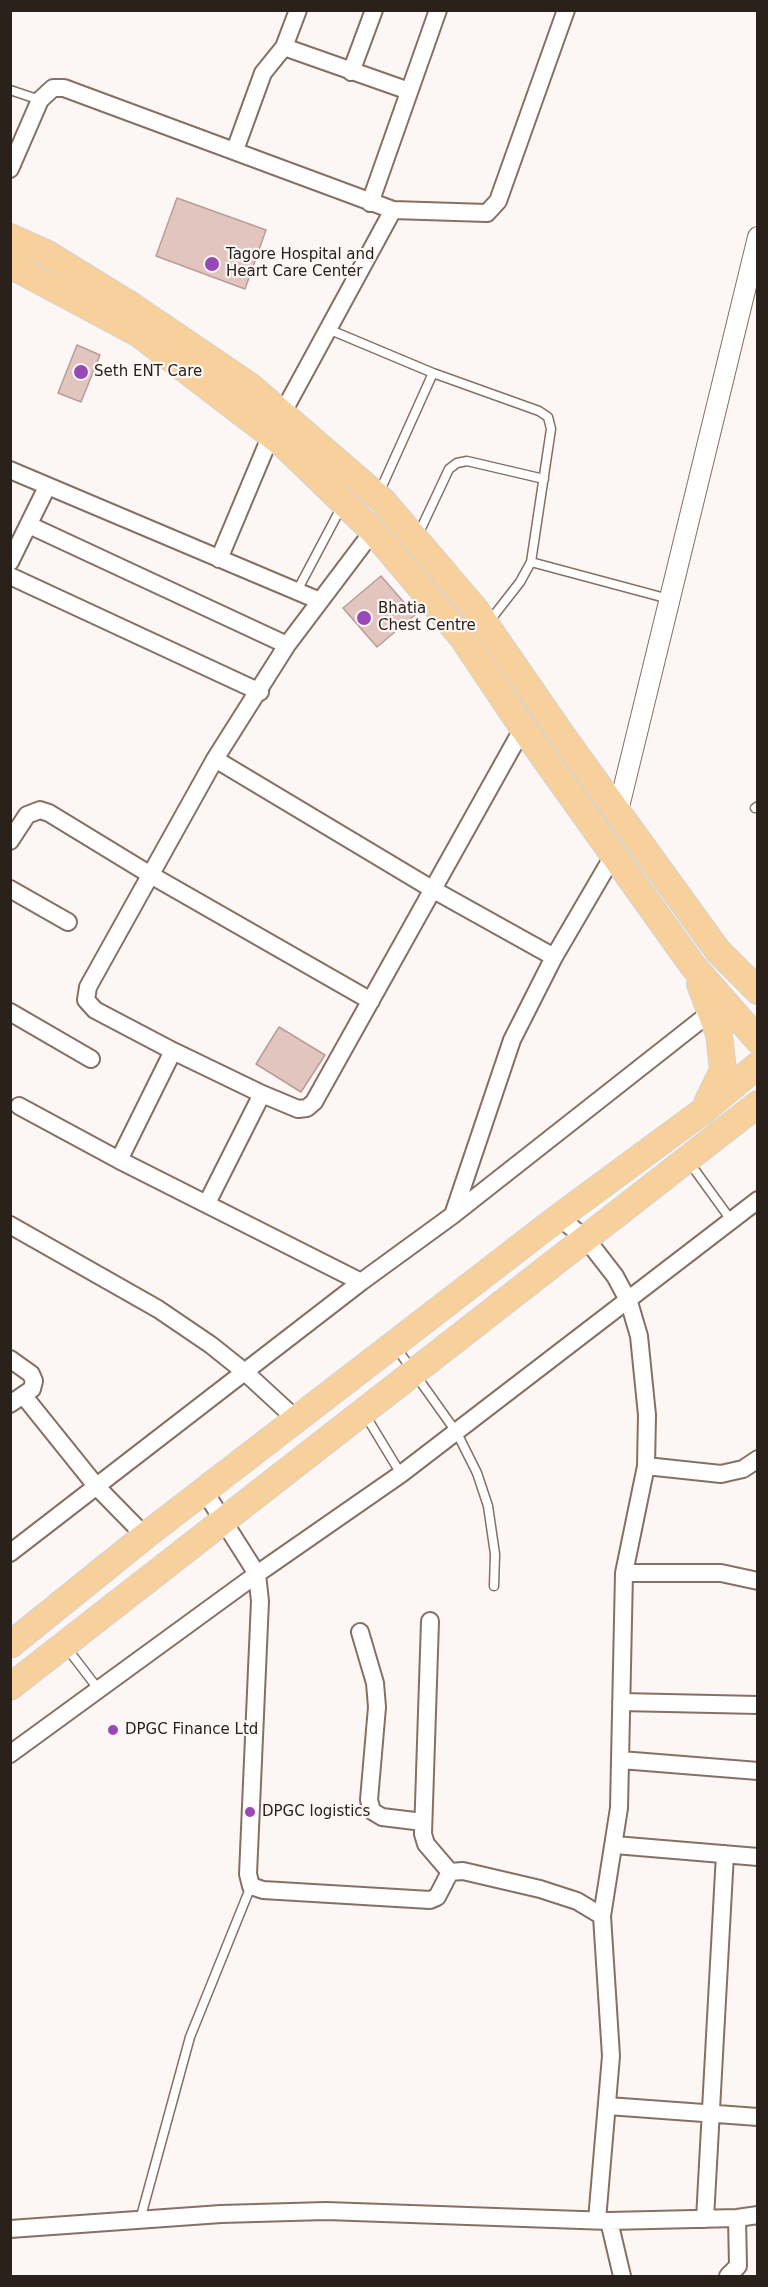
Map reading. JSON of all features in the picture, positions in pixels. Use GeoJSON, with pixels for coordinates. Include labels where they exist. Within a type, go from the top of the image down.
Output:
{"type":"FeatureCollection","features":[{"type":"Feature","properties":{"kind":"main road"},"geometry":{"type":"LineString","coordinates":[[10,237],[46,253],[132,306],[250,386],[277,424],[343,504],[373,531],[462,637],[523,728],[693,966],[758,1040]]}},
{"type":"Feature","properties":{"kind":"main road"},"geometry":{"type":"LineString","coordinates":[[10,265],[139,333],[277,424],[378,496],[486,626],[718,951],[758,991]]}},
{"type":"Feature","properties":{"kind":"main road"},"geometry":{"type":"LineString","coordinates":[[718,951],[758,977]]}},
{"type":"Feature","properties":{"kind":"main road"},"geometry":{"type":"LineString","coordinates":[[693,966],[719,1034],[723,1070],[704,1111]]}},
{"type":"Feature","properties":{"kind":"main road"},"geometry":{"type":"LineString","coordinates":[[10,1645],[145,1536],[559,1217],[704,1111],[758,1065]]}},
{"type":"Feature","properties":{"kind":"main road"},"geometry":{"type":"LineString","coordinates":[[10,1687],[362,1411],[587,1240],[758,1104]]}},
{"type":"Feature","properties":{"kind":"main road"},"geometry":{"type":"LineString","coordinates":[[729,1127],[758,1122]]}},
{"type":"Feature","properties":{"kind":"street"},"geometry":{"type":"LineString","coordinates":[[236,150],[263,73],[284,46],[298,10]]}},
{"type":"Feature","properties":{"kind":"street"},"geometry":{"type":"LineString","coordinates":[[351,72],[374,10]]}},
{"type":"Feature","properties":{"kind":"street"},"geometry":{"type":"LineString","coordinates":[[370,203],[438,10]]}},
{"type":"Feature","properties":{"kind":"street"},"geometry":{"type":"LineString","coordinates":[[10,169],[40,100],[53,88],[64,88],[236,150],[370,203],[393,210],[479,215],[493,209],[566,10]]}},
{"type":"Feature","properties":{"kind":"street"},"geometry":{"type":"LineString","coordinates":[[284,46],[409,91]]}},
{"type":"Feature","properties":{"kind":"street"},"geometry":{"type":"LineString","coordinates":[[219,559],[277,424],[393,210]]}},
{"type":"Feature","properties":{"kind":"street"},"geometry":{"type":"LineString","coordinates":[[618,811],[758,237]]}},
{"type":"Feature","properties":{"kind":"street"},"geometry":{"type":"LineString","coordinates":[[10,470],[320,601]]}},
{"type":"Feature","properties":{"kind":"street"},"geometry":{"type":"LineString","coordinates":[[10,562],[47,487]]}},
{"type":"Feature","properties":{"kind":"street"},"geometry":{"type":"LineString","coordinates":[[29,525],[287,645]]}},
{"type":"Feature","properties":{"kind":"street"},"geometry":{"type":"LineString","coordinates":[[373,531],[287,645],[260,692],[215,759],[88,987],[86,1000],[95,1010],[173,1051],[262,1094],[298,1109],[307,1108],[314,1102],[523,728]]}},
{"type":"Feature","properties":{"kind":"street"},"geometry":{"type":"LineString","coordinates":[[10,576],[260,692]]}},
{"type":"Feature","properties":{"kind":"street"},"geometry":{"type":"LineString","coordinates":[[215,759],[432,889],[554,957]]}},
{"type":"Feature","properties":{"kind":"street"},"geometry":{"type":"LineString","coordinates":[[13,833],[27,815],[33,812],[49,813],[149,874],[370,1001]]}},
{"type":"Feature","properties":{"kind":"street"},"geometry":{"type":"LineString","coordinates":[[453,1215],[512,1040],[554,957],[613,856]]}},
{"type":"Feature","properties":{"kind":"street"},"geometry":{"type":"LineString","coordinates":[[10,889],[68,922]]}},
{"type":"Feature","properties":{"kind":"street"},"geometry":{"type":"LineString","coordinates":[[10,1012],[91,1059]]}},
{"type":"Feature","properties":{"kind":"street"},"geometry":{"type":"LineString","coordinates":[[10,1553],[361,1282],[453,1215],[711,1012]]}},
{"type":"Feature","properties":{"kind":"street"},"geometry":{"type":"LineString","coordinates":[[119,1160],[173,1051]]}},
{"type":"Feature","properties":{"kind":"street"},"geometry":{"type":"LineString","coordinates":[[207,1203],[262,1094]]}},
{"type":"Feature","properties":{"kind":"street"},"geometry":{"type":"LineString","coordinates":[[19,1106],[119,1160],[361,1282]]}},
{"type":"Feature","properties":{"kind":"street"},"geometry":{"type":"LineString","coordinates":[[10,1754],[257,1574],[457,1433],[758,1200]]}},
{"type":"Feature","properties":{"kind":"street"},"geometry":{"type":"LineString","coordinates":[[559,1217],[587,1240],[615,1276],[629,1302],[639,1336],[647,1415],[646,1466],[624,1573],[621,1760],[615,1845],[602,1916],[603,1954],[609,2005],[608,2106],[603,2221],[622,2277]]}},
{"type":"Feature","properties":{"kind":"street"},"geometry":{"type":"LineString","coordinates":[[10,1225],[159,1310],[246,1373],[297,1420]]}},
{"type":"Feature","properties":{"kind":"street"},"geometry":{"type":"LineString","coordinates":[[10,1359],[31,1374],[34,1382],[32,1389],[17,1400],[145,1536]]}},
{"type":"Feature","properties":{"kind":"street"},"geometry":{"type":"LineString","coordinates":[[646,1466],[721,1474],[742,1469],[758,1459]]}},
{"type":"Feature","properties":{"kind":"street"},"geometry":{"type":"LineString","coordinates":[[205,1492],[257,1574],[260,1601],[248,1874],[251,1886],[263,1890],[430,1900],[437,1897],[450,1872]]}},
{"type":"Feature","properties":{"kind":"street"},"geometry":{"type":"LineString","coordinates":[[624,1573],[721,1573],[758,1581]]}},
{"type":"Feature","properties":{"kind":"street"},"geometry":{"type":"LineString","coordinates":[[430,1621],[423,1822],[426,1844],[450,1872]]}},
{"type":"Feature","properties":{"kind":"street"},"geometry":{"type":"LineString","coordinates":[[360,1632],[375,1683],[377,1707],[369,1800],[372,1811],[382,1817],[423,1822]]}},
{"type":"Feature","properties":{"kind":"street"},"geometry":{"type":"LineString","coordinates":[[621,1702],[758,1705]]}},
{"type":"Feature","properties":{"kind":"street"},"geometry":{"type":"LineString","coordinates":[[621,1760],[758,1771]]}},
{"type":"Feature","properties":{"kind":"street"},"geometry":{"type":"LineString","coordinates":[[615,1845],[758,1857]]}},
{"type":"Feature","properties":{"kind":"street"},"geometry":{"type":"LineString","coordinates":[[705,2219],[725,1854]]}},
{"type":"Feature","properties":{"kind":"street"},"geometry":{"type":"LineString","coordinates":[[450,1872],[463,1871],[540,1889],[577,1901],[602,1916]]}},
{"type":"Feature","properties":{"kind":"street"},"geometry":{"type":"LineString","coordinates":[[608,2106],[758,2117]]}},
{"type":"Feature","properties":{"kind":"street"},"geometry":{"type":"LineString","coordinates":[[10,2229],[221,2214],[326,2211],[603,2221],[737,2218],[758,2215]]}},
{"type":"Feature","properties":{"kind":"street"},"geometry":{"type":"LineString","coordinates":[[728,2277],[738,2266],[737,2218]]}},
{"type":"Feature","properties":{"kind":"lane"},"geometry":{"type":"LineString","coordinates":[[10,90],[40,100]]}},
{"type":"Feature","properties":{"kind":"lane"},"geometry":{"type":"LineString","coordinates":[[328,329],[433,373],[539,411],[548,417],[552,429],[531,562],[520,582],[486,626]]}},
{"type":"Feature","properties":{"kind":"lane"},"geometry":{"type":"LineString","coordinates":[[378,496],[433,373]]}},
{"type":"Feature","properties":{"kind":"lane"},"geometry":{"type":"LineString","coordinates":[[416,539],[449,469],[457,463],[467,461],[544,479]]}},
{"type":"Feature","properties":{"kind":"lane"},"geometry":{"type":"LineString","coordinates":[[297,591],[343,504]]}},
{"type":"Feature","properties":{"kind":"lane"},"geometry":{"type":"LineString","coordinates":[[531,562],[669,599]]}},
{"type":"Feature","properties":{"kind":"lane"},"geometry":{"type":"LineString","coordinates":[[687,1159],[731,1220]]}},
{"type":"Feature","properties":{"kind":"lane"},"geometry":{"type":"LineString","coordinates":[[394,1345],[457,1433],[477,1473],[488,1506],[495,1554],[494,1586]]}},
{"type":"Feature","properties":{"kind":"lane"},"geometry":{"type":"LineString","coordinates":[[362,1411],[401,1474]]}},
{"type":"Feature","properties":{"kind":"lane"},"geometry":{"type":"LineString","coordinates":[[64,1645],[99,1690]]}},
{"type":"Feature","properties":{"kind":"lane"},"geometry":{"type":"LineString","coordinates":[[140,2220],[190,2037],[251,1886]]}},
{"type":"Feature","properties":{"kind":"building"},"geometry":{"type":"Polygon","coordinates":[[[177,198],[266,230],[245,289],[156,256],[177,198]]]}},
{"type":"Feature","properties":{"kind":"building"},"geometry":{"type":"Polygon","coordinates":[[[77,345],[100,355],[81,402],[58,393],[77,345]]]}},
{"type":"Feature","properties":{"kind":"building"},"geometry":{"type":"Polygon","coordinates":[[[381,576],[415,615],[377,647],[343,608],[381,576]]]}},
{"type":"Feature","properties":{"kind":"building"},"geometry":{"type":"Polygon","coordinates":[[[279,1027],[325,1055],[301,1092],[256,1064],[279,1027]]]}},
{"type":"Feature","properties":{"kind":"place","name":"Tagore Hospital and Heart Care Center"},"geometry":{"type":"Point","coordinates":[212,264]}},
{"type":"Feature","properties":{"kind":"place","name":"Seth ENT Care"},"geometry":{"type":"Point","coordinates":[81,372]}},
{"type":"Feature","properties":{"kind":"place","name":"Bhatia Chest Centre"},"geometry":{"type":"Point","coordinates":[364,618]}},
{"type":"Feature","properties":{"kind":"place","name":"DPGC Finance Ltd"},"geometry":{"type":"Point","coordinates":[113,1730]}},
{"type":"Feature","properties":{"kind":"place","name":"DPGC logistics"},"geometry":{"type":"Point","coordinates":[250,1812]}}]}
